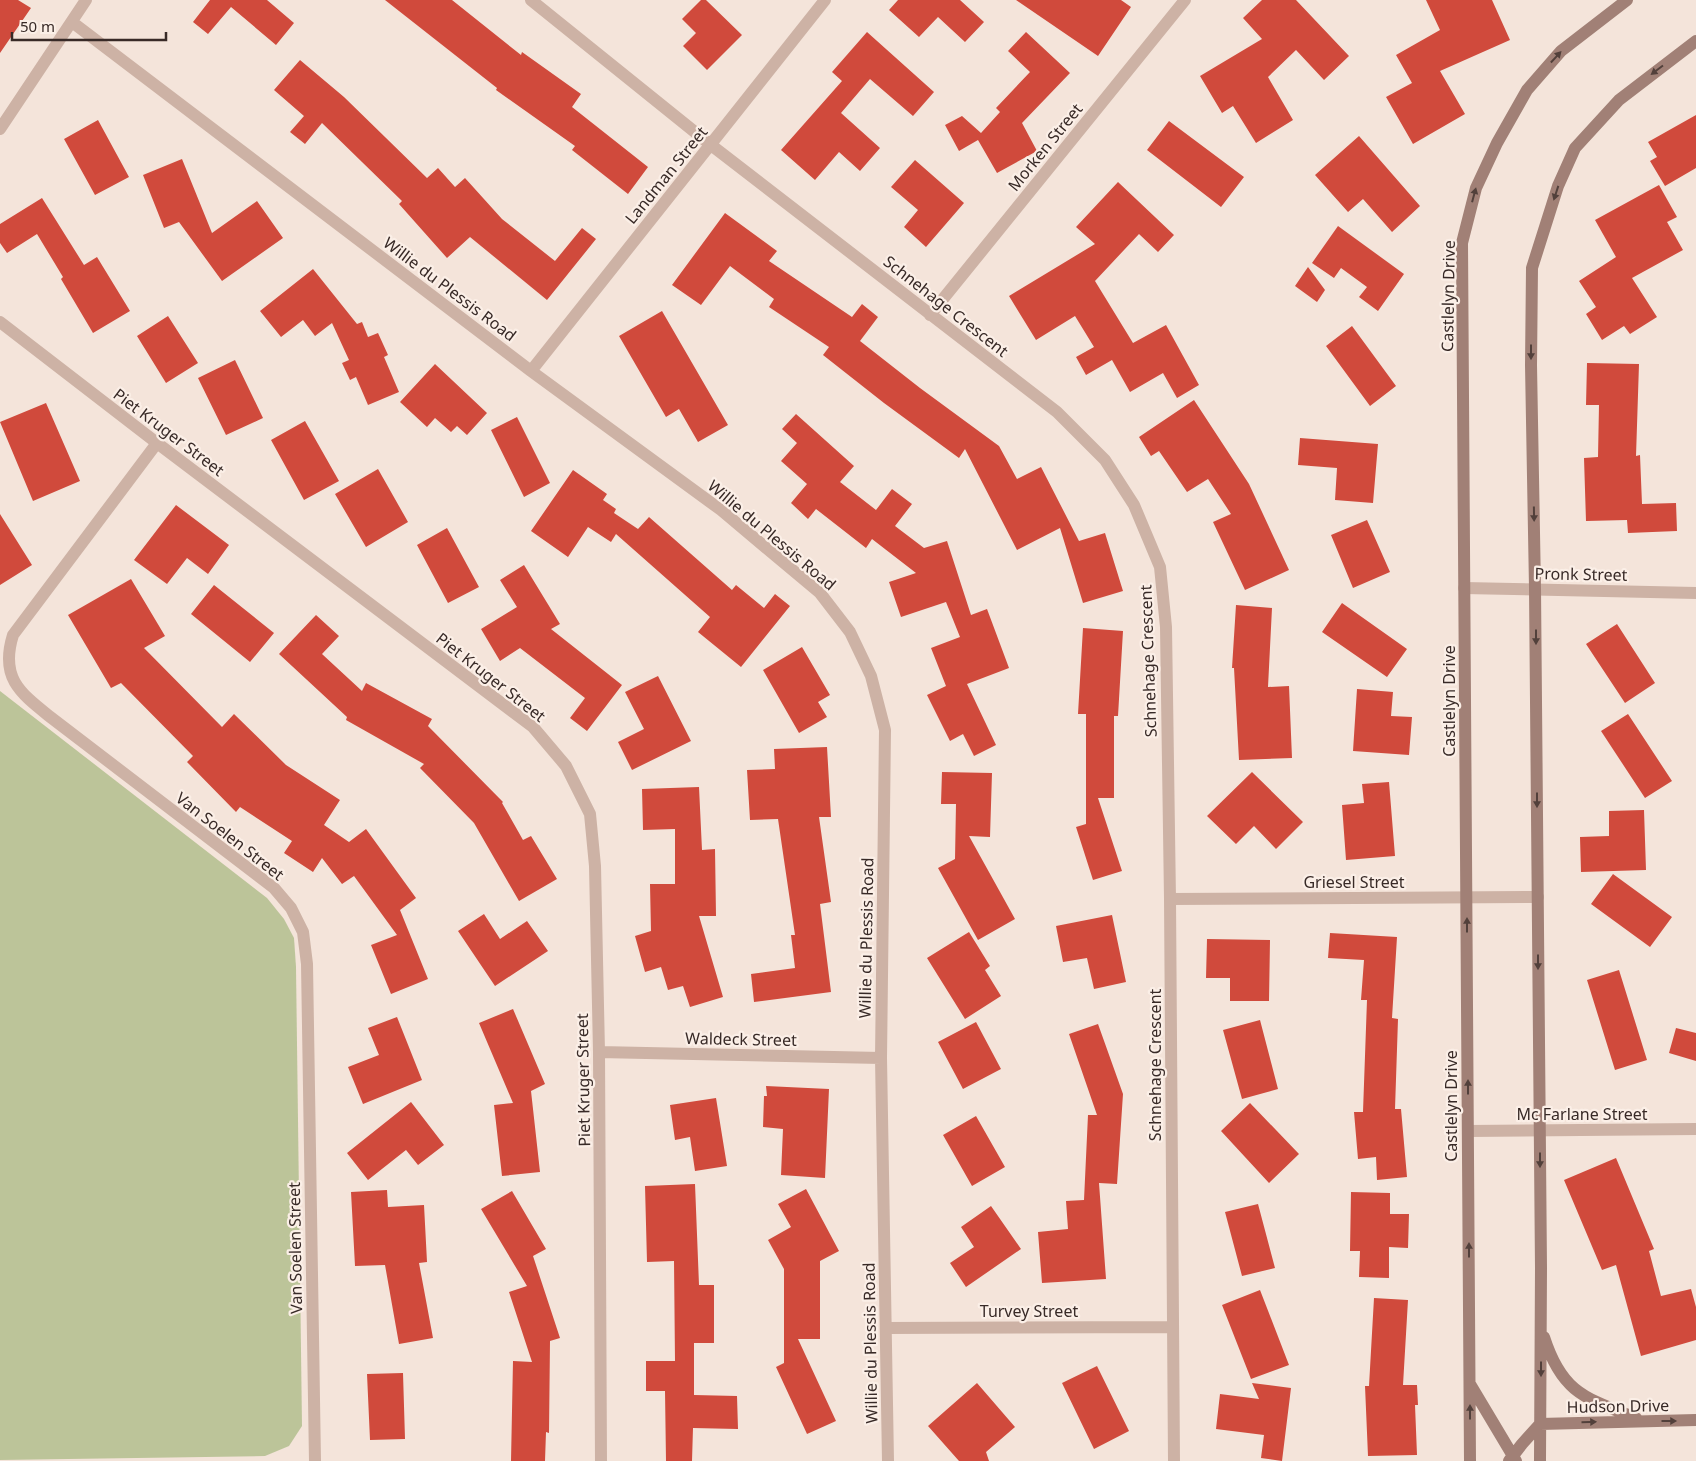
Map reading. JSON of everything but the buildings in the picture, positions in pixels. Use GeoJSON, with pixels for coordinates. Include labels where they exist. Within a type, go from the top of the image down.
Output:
{"type":"FeatureCollection","features":[{"type":"Feature","properties":{"kind":"street"},"geometry":{"type":"LineString","coordinates":[[0,129],[86,0]]}},
{"type":"Feature","properties":{"kind":"street","name":"Schnehage Crescent"},"geometry":{"type":"LineString","coordinates":[[531,0],[711,145],[1057,412],[1105,460],[1134,505],[1160,567],[1166,627],[1174,1461]]}},
{"type":"Feature","properties":{"kind":"street","name":"Landman Street"},"geometry":{"type":"LineString","coordinates":[[531,371],[826,0]]}},
{"type":"Feature","properties":{"kind":"street","name":"Morken Street"},"geometry":{"type":"LineString","coordinates":[[930,315],[1185,0]]}},
{"type":"Feature","properties":{"kind":"street","name":"Castlelyn Drive"},"geometry":{"type":"LineString","coordinates":[[1470,1461],[1462,243],[1476,188],[1497,143],[1527,90],[1561,51],[1627,0]]}},
{"type":"Feature","properties":{"kind":"street","name":"Willie du Plessis Road"},"geometry":{"type":"LineString","coordinates":[[72,22],[531,371],[721,510],[820,593],[850,632],[871,676],[884,730],[881,1058],[888,1461]]}},
{"type":"Feature","properties":{"kind":"street"},"geometry":{"type":"LineString","coordinates":[[1540,1461],[1540,1131],[1531,365],[1532,268],[1558,186],[1575,148],[1618,100],[1696,41]]}},
{"type":"Feature","properties":{"kind":"street","name":"Piet Kruger Street"},"geometry":{"type":"LineString","coordinates":[[0,322],[533,727],[566,766],[590,814],[595,866],[599,1052],[601,1461]]}},
{"type":"Feature","properties":{"kind":"street","name":"Van Soelen Street"},"geometry":{"type":"LineString","coordinates":[[157,443],[13,635],[6,647],[4,668],[16,689],[49,716],[274,888],[291,908],[303,932],[307,974],[315,1461]]}},
{"type":"Feature","properties":{"kind":"street","name":"Pronk Street"},"geometry":{"type":"LineString","coordinates":[[1464,588],[1535,588],[1696,593]]}},
{"type":"Feature","properties":{"kind":"street","name":"Griesel Street"},"geometry":{"type":"LineString","coordinates":[[1170,899],[1538,897]]}},
{"type":"Feature","properties":{"kind":"street","name":"Waldeck Street"},"geometry":{"type":"LineString","coordinates":[[599,1052],[881,1058]]}},
{"type":"Feature","properties":{"kind":"street","name":"Mc Farlane Street"},"geometry":{"type":"LineString","coordinates":[[1468,1131],[1696,1129]]}},
{"type":"Feature","properties":{"kind":"street"},"geometry":{"type":"LineString","coordinates":[[1541,1325],[1557,1368],[1566,1382],[1578,1392],[1594,1401],[1642,1421]]}},
{"type":"Feature","properties":{"kind":"street","name":"Turvey Street"},"geometry":{"type":"LineString","coordinates":[[886,1328],[1172,1327]]}},
{"type":"Feature","properties":{"kind":"street"},"geometry":{"type":"LineString","coordinates":[[1470,1384],[1513,1460],[1540,1424]]}},
{"type":"Feature","properties":{"kind":"street","name":"Hudson Drive"},"geometry":{"type":"LineString","coordinates":[[1540,1424],[1696,1420]]}},
{"type":"Feature","properties":{"kind":"green space"},"geometry":{"type":"Polygon","coordinates":[[[0,691],[267,898],[284,919],[294,938],[296,967],[302,1426],[289,1446],[265,1456],[0,1460],[0,691]]]}}]}
